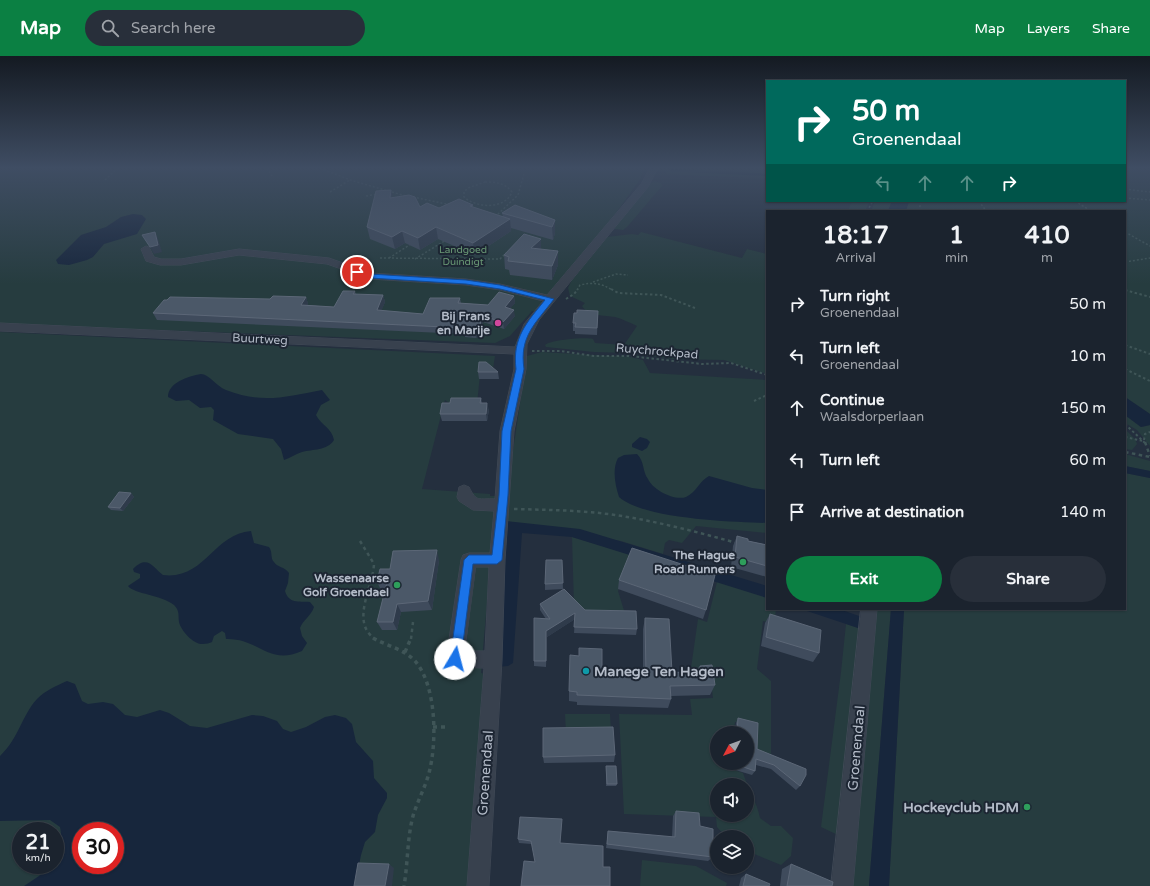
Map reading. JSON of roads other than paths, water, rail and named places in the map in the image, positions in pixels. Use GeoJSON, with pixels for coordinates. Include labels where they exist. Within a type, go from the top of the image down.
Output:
{"type":"FeatureCollection","features":[{"type":"Feature","properties":{"kind":"street","name":"Groenendaal"},"geometry":{"type":"LineString","coordinates":[[478,886],[493,660],[497,560],[507,431],[520,369],[520,351],[526,329],[627,207]]}},
{"type":"Feature","properties":{"kind":"street"},"geometry":{"type":"LineString","coordinates":[[146,249],[150,258],[160,262],[186,261],[239,252],[330,261],[370,276],[466,282],[500,287],[551,298]]}},
{"type":"Feature","properties":{"kind":"street","name":"Buurtweg"},"geometry":{"type":"LineString","coordinates":[[0,327],[520,351]]}},
{"type":"Feature","properties":{"kind":"street"},"geometry":{"type":"LineString","coordinates":[[464,490],[464,497],[473,504],[502,507]]}},
{"type":"Feature","properties":{"kind":"street"},"geometry":{"type":"LineString","coordinates":[[493,660],[455,659],[469,560],[497,560]]}},
{"type":"Feature","properties":{"kind":"street","name":"Groenendaal"},"geometry":{"type":"LineString","coordinates":[[842,886],[870,610]]}},
{"type":"Feature","properties":{"kind":"water"},"geometry":{"type":"Polygon","coordinates":[[[890,207],[907,207],[906,210],[888,210],[890,207]]]}},
{"type":"Feature","properties":{"kind":"water"},"geometry":{"type":"Polygon","coordinates":[[[133,214],[142,215],[146,219],[137,234],[104,244],[93,257],[87,260],[69,265],[58,264],[56,260],[81,235],[106,227],[121,217],[133,214]]]}},
{"type":"Feature","properties":{"kind":"water"},"geometry":{"type":"Polygon","coordinates":[[[201,374],[207,376],[226,390],[251,397],[285,397],[322,390],[330,400],[321,405],[316,415],[329,429],[334,440],[331,444],[324,448],[302,452],[284,460],[281,449],[273,439],[238,434],[213,420],[214,410],[211,407],[200,408],[189,400],[176,401],[168,397],[171,388],[175,384],[190,376],[201,374]]]}},
{"type":"Feature","properties":{"kind":"water"},"geometry":{"type":"Polygon","coordinates":[[[1126,398],[1150,414],[1150,425],[1141,427],[1126,416],[1126,398]]]}},
{"type":"Feature","properties":{"kind":"water"},"geometry":{"type":"Polygon","coordinates":[[[640,437],[647,439],[650,442],[647,448],[642,451],[632,447],[632,444],[640,437]]]}},
{"type":"Feature","properties":{"kind":"water"},"geometry":{"type":"Polygon","coordinates":[[[637,454],[640,457],[646,476],[654,487],[670,496],[681,498],[690,495],[709,476],[752,488],[766,490],[766,523],[733,522],[667,515],[631,504],[619,497],[615,482],[616,462],[618,458],[624,455],[637,454]]]}},
{"type":"Feature","properties":{"kind":"water"},"geometry":{"type":"Polygon","coordinates":[[[1126,466],[1150,471],[1150,478],[1126,473],[1126,466]]]}},
{"type":"Feature","properties":{"kind":"water"},"geometry":{"type":"Polygon","coordinates":[[[505,521],[580,529],[766,586],[766,598],[572,537],[522,533],[513,663],[508,666],[496,667],[505,521]]]}},
{"type":"Feature","properties":{"kind":"water"},"geometry":{"type":"Polygon","coordinates":[[[251,531],[254,543],[269,547],[274,562],[289,573],[285,591],[289,598],[294,601],[310,602],[314,607],[300,628],[302,636],[307,643],[302,651],[290,655],[272,654],[247,643],[226,639],[225,633],[222,631],[214,636],[212,642],[199,644],[188,637],[180,626],[178,611],[174,605],[163,599],[131,589],[128,586],[140,578],[140,574],[134,572],[133,569],[138,565],[146,562],[163,575],[177,575],[189,571],[199,564],[227,540],[238,534],[251,531]]]}},
{"type":"Feature","properties":{"kind":"water"},"geometry":{"type":"Polygon","coordinates":[[[804,610],[842,610],[862,617],[861,629],[804,610]]]}},
{"type":"Feature","properties":{"kind":"water"},"geometry":{"type":"Polygon","coordinates":[[[891,610],[904,610],[889,886],[869,886],[891,610]]]}},
{"type":"Feature","properties":{"kind":"water"},"geometry":{"type":"Polygon","coordinates":[[[67,681],[75,684],[82,701],[88,704],[103,702],[113,704],[125,715],[137,717],[160,710],[169,713],[190,726],[207,728],[252,715],[263,716],[277,721],[283,729],[291,732],[306,727],[325,717],[335,715],[346,718],[352,724],[356,742],[373,761],[374,778],[387,793],[387,798],[378,815],[375,832],[365,842],[355,886],[24,886],[41,874],[64,874],[64,822],[53,822],[50,820],[0,821],[0,756],[12,742],[32,705],[40,696],[67,681]]]}},
{"type":"Feature","properties":{"kind":"place","name":"Bij Frans en Marije"},"geometry":{"type":"Point","coordinates":[498,323]}},
{"type":"Feature","properties":{"kind":"place","name":"The Hague Road Runners"},"geometry":{"type":"Point","coordinates":[743,562]}},
{"type":"Feature","properties":{"kind":"place","name":"Wassenaarse Golf Groendael"},"geometry":{"type":"Point","coordinates":[397,585]}},
{"type":"Feature","properties":{"kind":"place","name":"Manege Ten Hagen"},"geometry":{"type":"Point","coordinates":[586,671]}},
{"type":"Feature","properties":{"kind":"place","name":"Hockeyclub HDM"},"geometry":{"type":"Point","coordinates":[1027,807]}},
{"type":"Feature","properties":{"kind":"park label","name":"Landgoed Duindigt"},"geometry":{"type":"Point","coordinates":[463,254]}}]}
